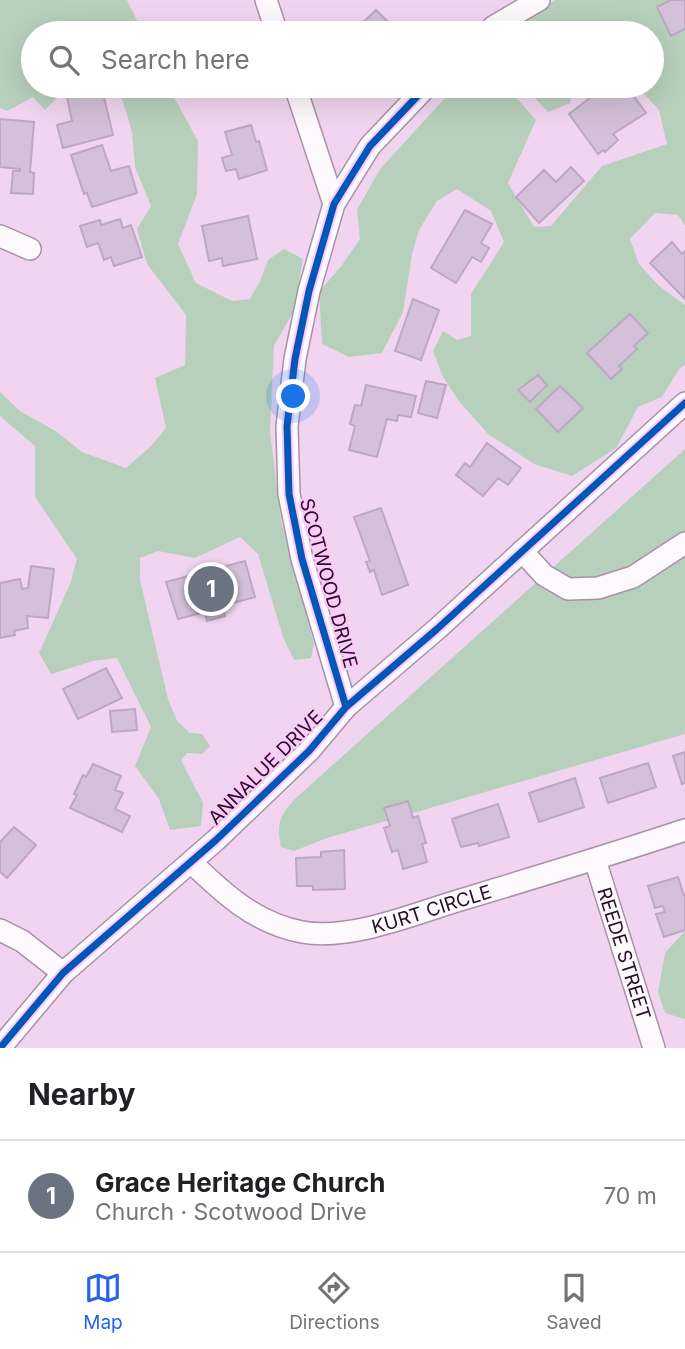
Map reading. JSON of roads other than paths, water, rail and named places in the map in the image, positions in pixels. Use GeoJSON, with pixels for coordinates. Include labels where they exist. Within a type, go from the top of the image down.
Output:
{"type":"FeatureCollection","features":[{"type":"Feature","properties":{"kind":"street"},"geometry":{"type":"LineString","coordinates":[[266,0],[273,21]]}},
{"type":"Feature","properties":{"kind":"street"},"geometry":{"type":"LineString","coordinates":[[494,21],[506,0]]}},
{"type":"Feature","properties":{"kind":"street"},"geometry":{"type":"LineString","coordinates":[[504,21],[539,0]]}},
{"type":"Feature","properties":{"kind":"street"},"geometry":{"type":"LineString","coordinates":[[299,98],[334,204]]}},
{"type":"Feature","properties":{"kind":"street","name":"SCOTWOOD DRIVE"},"geometry":{"type":"LineString","coordinates":[[346,707],[302,559],[289,494],[287,426],[295,359],[309,291],[334,204],[370,146],[416,98]]}},
{"type":"Feature","properties":{"kind":"street"},"geometry":{"type":"LineString","coordinates":[[0,236],[30,249]]}},
{"type":"Feature","properties":{"kind":"street","name":"ANNALUE DRIVE"},"geometry":{"type":"LineString","coordinates":[[0,1048],[63,973],[191,862],[309,751],[346,707],[685,403]]}},
{"type":"Feature","properties":{"kind":"street"},"geometry":{"type":"LineString","coordinates":[[522,551],[544,575],[568,589],[598,588],[633,577],[685,542]]}},
{"type":"Feature","properties":{"kind":"street","name":"KURT CIRCLE"},"geometry":{"type":"LineString","coordinates":[[191,862],[223,893],[258,917],[278,926],[328,934],[363,929],[595,860],[685,830]]}},
{"type":"Feature","properties":{"kind":"street","name":"REEDE STREET"},"geometry":{"type":"LineString","coordinates":[[595,860],[654,1048]]}},
{"type":"Feature","properties":{"kind":"street"},"geometry":{"type":"LineString","coordinates":[[0,930],[22,941],[63,973]]}},
{"type":"Feature","properties":{"kind":"place","name":"Grace Heritage Church"},"geometry":{"type":"Point","coordinates":[211,589]}}]}
